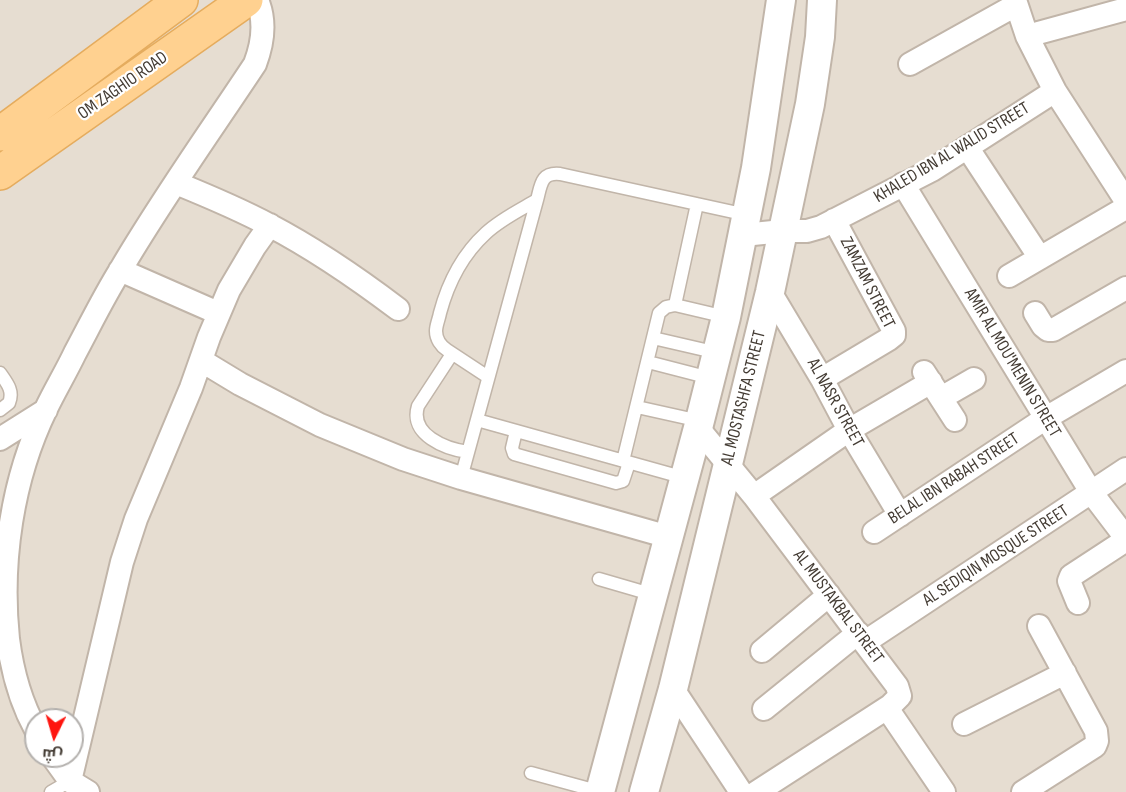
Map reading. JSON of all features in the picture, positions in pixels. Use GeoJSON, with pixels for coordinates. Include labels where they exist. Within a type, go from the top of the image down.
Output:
{"type":"FeatureCollection","features":[{"type":"Feature","properties":{"kind":"main road","name":"OM ZAGHIO ROAD"},"geometry":{"type":"LineString","coordinates":[[0,134],[181,0]]}},
{"type":"Feature","properties":{"kind":"main road","name":"OM ZAGHIO ROAD"},"geometry":{"type":"LineString","coordinates":[[0,173],[246,0]]}},
{"type":"Feature","properties":{"kind":"street"},"geometry":{"type":"LineString","coordinates":[[26,708],[3,628],[4,539],[22,472],[46,410],[120,270],[255,64],[263,29],[257,0]]}},
{"type":"Feature","properties":{"kind":"street","name":"AL MOSTASHFA STREET"},"geometry":{"type":"LineString","coordinates":[[601,792],[726,317],[767,100],[781,0]]}},
{"type":"Feature","properties":{"kind":"street","name":"AL MOSTASHFA STREET"},"geometry":{"type":"LineString","coordinates":[[647,781],[673,689],[770,292],[810,104],[820,37],[822,0]]}},
{"type":"Feature","properties":{"kind":"street"},"geometry":{"type":"LineString","coordinates":[[910,64],[1015,2],[1027,36],[1055,91],[1126,201],[1122,210],[1009,276]]}},
{"type":"Feature","properties":{"kind":"street"},"geometry":{"type":"LineString","coordinates":[[1027,36],[1126,9]]}},
{"type":"Feature","properties":{"kind":"street","name":"KHALED IBN AL WALID STREET"},"geometry":{"type":"LineString","coordinates":[[745,225],[783,231],[807,231],[821,227],[932,170],[1055,91]]}},
{"type":"Feature","properties":{"kind":"street"},"geometry":{"type":"LineString","coordinates":[[967,147],[1040,258]]}},
{"type":"Feature","properties":{"kind":"street"},"geometry":{"type":"LineString","coordinates":[[176,183],[270,225],[336,264],[398,309]]}},
{"type":"Feature","properties":{"kind":"street","name":"AMIR AL MOU'MENIN STREET"},"geometry":{"type":"LineString","coordinates":[[903,184],[1091,492],[1126,539]]}},
{"type":"Feature","properties":{"kind":"street","name":"ZAMZAM STREET"},"geometry":{"type":"LineString","coordinates":[[822,379],[894,335],[894,331],[834,220]]}},
{"type":"Feature","properties":{"kind":"street"},"geometry":{"type":"LineString","coordinates":[[70,788],[128,540],[202,361],[218,314],[241,268],[270,225]]}},
{"type":"Feature","properties":{"kind":"street"},"geometry":{"type":"LineString","coordinates":[[120,270],[218,314]]}},
{"type":"Feature","properties":{"kind":"street"},"geometry":{"type":"LineString","coordinates":[[1035,313],[1043,326],[1048,330],[1053,330],[1126,288]]}},
{"type":"Feature","properties":{"kind":"street","name":"AL NASR STREET"},"geometry":{"type":"LineString","coordinates":[[770,292],[900,515]]}},
{"type":"Feature","properties":{"kind":"street"},"geometry":{"type":"LineString","coordinates":[[202,361],[240,384],[320,425],[403,459],[461,478],[669,537]]}},
{"type":"Feature","properties":{"kind":"street","name":"BELAL IBN RABAH STREET"},"geometry":{"type":"LineString","coordinates":[[874,532],[1046,418],[1126,371]]}},
{"type":"Feature","properties":{"kind":"street"},"geometry":{"type":"LineString","coordinates":[[754,496],[849,430],[932,384],[974,379]]}},
{"type":"Feature","properties":{"kind":"street"},"geometry":{"type":"LineString","coordinates":[[932,384],[955,420]]}},
{"type":"Feature","properties":{"kind":"street"},"geometry":{"type":"LineString","coordinates":[[0,439],[46,410]]}},
{"type":"Feature","properties":{"kind":"street","name":"AL MUSTAKBAL STREET"},"geometry":{"type":"LineString","coordinates":[[699,425],[897,686],[900,696],[890,706]]}},
{"type":"Feature","properties":{"kind":"street","name":"AL SEDIQIN MOSQUE STREET"},"geometry":{"type":"LineString","coordinates":[[764,709],[862,638],[1126,469]]}},
{"type":"Feature","properties":{"kind":"street"},"geometry":{"type":"LineString","coordinates":[[1078,603],[1069,581],[1071,576],[1126,539]]}},
{"type":"Feature","properties":{"kind":"street"},"geometry":{"type":"LineString","coordinates":[[762,651],[829,595]]}},
{"type":"Feature","properties":{"kind":"street"},"geometry":{"type":"LineString","coordinates":[[1023,792],[1095,746],[1097,741],[1096,731],[1040,626]]}},
{"type":"Feature","properties":{"kind":"street"},"geometry":{"type":"LineString","coordinates":[[964,724],[1065,674]]}},
{"type":"Feature","properties":{"kind":"street"},"geometry":{"type":"LineString","coordinates":[[673,689],[741,792]]}},
{"type":"Feature","properties":{"kind":"street"},"geometry":{"type":"LineString","coordinates":[[758,792],[890,706],[891,714],[944,792]]}},
{"type":"Feature","properties":{"kind":"street"},"geometry":{"type":"LineString","coordinates":[[610,757],[647,781]]}},
{"type":"Feature","properties":{"kind":"street"},"geometry":{"type":"LineString","coordinates":[[59,768],[70,788]]}},
{"type":"Feature","properties":{"kind":"lane"},"geometry":{"type":"LineString","coordinates":[[461,478],[544,178],[554,174],[697,204],[745,225]]}},
{"type":"Feature","properties":{"kind":"lane"},"geometry":{"type":"LineString","coordinates":[[488,377],[441,346],[437,339],[436,332],[444,299],[454,274],[468,252],[486,233],[537,200]]}},
{"type":"Feature","properties":{"kind":"lane"},"geometry":{"type":"LineString","coordinates":[[675,305],[697,204]]}},
{"type":"Feature","properties":{"kind":"lane"},"geometry":{"type":"LineString","coordinates":[[516,431],[512,448],[514,454],[621,483],[659,314],[666,307],[675,305],[726,317]]}},
{"type":"Feature","properties":{"kind":"lane"},"geometry":{"type":"LineString","coordinates":[[653,338],[714,365]]}},
{"type":"Feature","properties":{"kind":"lane"},"geometry":{"type":"LineString","coordinates":[[452,354],[418,406],[416,420],[418,426],[432,440],[455,451],[468,453]]}},
{"type":"Feature","properties":{"kind":"lane"},"geometry":{"type":"LineString","coordinates":[[648,362],[714,365]]}},
{"type":"Feature","properties":{"kind":"lane"},"geometry":{"type":"LineString","coordinates":[[0,410],[11,399],[10,388],[1,376]]}},
{"type":"Feature","properties":{"kind":"lane"},"geometry":{"type":"LineString","coordinates":[[637,407],[699,425]]}},
{"type":"Feature","properties":{"kind":"lane"},"geometry":{"type":"LineString","coordinates":[[477,420],[685,478]]}},
{"type":"Feature","properties":{"kind":"lane"},"geometry":{"type":"LineString","coordinates":[[598,579],[654,595]]}},
{"type":"Feature","properties":{"kind":"lane"},"geometry":{"type":"LineString","coordinates":[[531,773],[601,792]]}},
{"type":"Feature","properties":{"kind":"shaded area"},"geometry":{"type":"Polygon","coordinates":[[[0,0],[1126,0],[1126,792],[0,792],[0,0]]]}}]}
